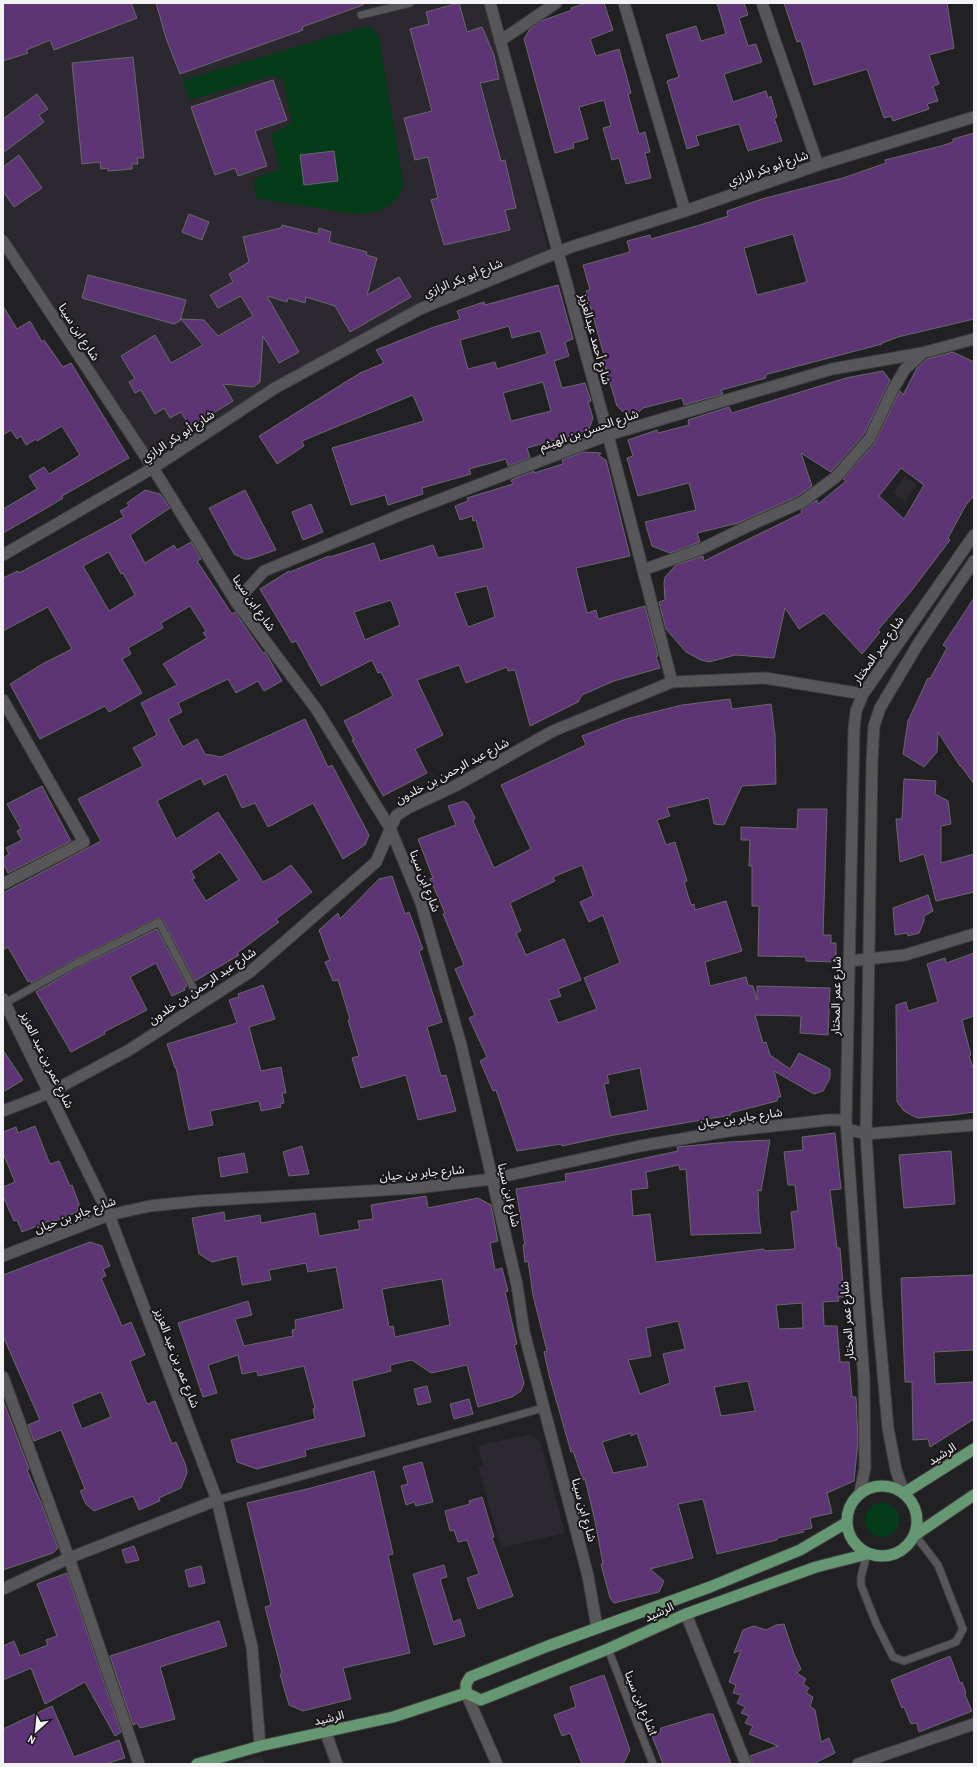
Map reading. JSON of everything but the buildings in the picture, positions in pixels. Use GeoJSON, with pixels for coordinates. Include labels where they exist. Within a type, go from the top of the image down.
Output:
{"type":"FeatureCollection","features":[{"type":"Feature","properties":{"kind":"main road","name":"الرشيد"},"geometry":{"type":"LineString","coordinates":[[904,1493],[974,1449]]}},
{"type":"Feature","properties":{"kind":"main road"},"geometry":{"type":"LineString","coordinates":[[882,1485],[894,1487],[904,1493],[912,1502],[917,1512],[918,1524],[908,1545],[899,1552],[888,1556],[867,1554],[855,1545],[849,1535],[846,1523],[847,1512],[852,1501],[860,1492],[870,1487],[882,1485]]}},
{"type":"Feature","properties":{"kind":"main road"},"geometry":{"type":"LineString","coordinates":[[914,1535],[974,1495]]}},
{"type":"Feature","properties":{"kind":"main road","name":"الرشيد"},"geometry":{"type":"LineString","coordinates":[[466,1693],[466,1684],[470,1677],[597,1628],[710,1587],[800,1550],[846,1523]]}},
{"type":"Feature","properties":{"kind":"main road","name":"الرشيد"},"geometry":{"type":"LineString","coordinates":[[197,1764],[260,1746],[326,1733],[393,1716],[466,1693],[481,1700],[608,1649],[686,1614],[816,1567],[867,1554]]}},
{"type":"Feature","properties":{"kind":"street","name":"شارع أحمد عبدالعزيز"},"geometry":{"type":"LineString","coordinates":[[490,3],[608,435],[672,682]]}},
{"type":"Feature","properties":{"kind":"street"},"geometry":{"type":"LineString","coordinates":[[500,41],[556,3]]}},
{"type":"Feature","properties":{"kind":"street"},"geometry":{"type":"LineString","coordinates":[[624,3],[685,211]]}},
{"type":"Feature","properties":{"kind":"street"},"geometry":{"type":"LineString","coordinates":[[762,3],[818,165]]}},
{"type":"Feature","properties":{"kind":"street","name":"شارع أبو بكر الرازي"},"geometry":{"type":"LineString","coordinates":[[3,555],[153,468],[275,388],[420,309],[571,247],[685,211],[818,165],[974,117]]}},
{"type":"Feature","properties":{"kind":"street","name":"شارع ابن سينا"},"geometry":{"type":"LineString","coordinates":[[3,241],[153,468],[236,602],[317,710],[390,828],[421,903],[461,1045],[517,1284],[524,1332],[588,1576],[597,1628]]}},
{"type":"Feature","properties":{"kind":"street","name":"شارع الحسن بن الهيثم"},"geometry":{"type":"LineString","coordinates":[[236,602],[264,571],[405,513],[608,435],[832,369],[922,354],[974,339]]}},
{"type":"Feature","properties":{"kind":"street"},"geometry":{"type":"LineString","coordinates":[[643,570],[701,549],[802,502],[836,477],[870,438],[892,391],[905,369],[922,354]]}},
{"type":"Feature","properties":{"kind":"street","name":"شارع عمر المختار"},"geometry":{"type":"LineString","coordinates":[[860,1492],[865,1468],[864,1380],[847,1124],[854,729],[856,711],[863,694],[974,535]]}},
{"type":"Feature","properties":{"kind":"street"},"geometry":{"type":"LineString","coordinates":[[904,1493],[896,1470],[888,1428],[876,1295],[866,1134],[874,726],[880,708],[918,644],[974,561]]}},
{"type":"Feature","properties":{"kind":"street","name":"شارع عبد الرحمن بن خلدون"},"geometry":{"type":"LineString","coordinates":[[3,1111],[49,1093],[129,1050],[250,972],[376,862],[396,816],[408,808],[457,785],[553,731],[672,682],[764,678],[863,694]]}},
{"type":"Feature","properties":{"kind":"street"},"geometry":{"type":"LineString","coordinates":[[3,700],[84,842],[3,884]]}},
{"type":"Feature","properties":{"kind":"street"},"geometry":{"type":"LineString","coordinates":[[849,961],[905,955],[974,934]]}},
{"type":"Feature","properties":{"kind":"street","name":"شارع عمر بن عبد العزيز"},"geometry":{"type":"LineString","coordinates":[[4,1001],[109,1215],[217,1500],[252,1648],[260,1746]]}},
{"type":"Feature","properties":{"kind":"street","name":"شارع جابر بن حيان"},"geometry":{"type":"LineString","coordinates":[[3,1256],[109,1215],[150,1206],[198,1201],[410,1188],[492,1179],[640,1146],[721,1132],[828,1120],[847,1124],[866,1134]]}},
{"type":"Feature","properties":{"kind":"street"},"geometry":{"type":"LineString","coordinates":[[866,1134],[974,1126]]}},
{"type":"Feature","properties":{"kind":"street"},"geometry":{"type":"LineString","coordinates":[[3,1377],[70,1558],[139,1764]]}},
{"type":"Feature","properties":{"kind":"street"},"geometry":{"type":"LineString","coordinates":[[3,1589],[70,1558],[217,1500]]}},
{"type":"Feature","properties":{"kind":"street"},"geometry":{"type":"LineString","coordinates":[[686,1614],[746,1764]]}},
{"type":"Feature","properties":{"kind":"street"},"geometry":{"type":"LineString","coordinates":[[466,1693],[497,1764]]}},
{"type":"Feature","properties":{"kind":"street"},"geometry":{"type":"LineString","coordinates":[[858,1764],[974,1724]]}},
{"type":"Feature","properties":{"kind":"street"},"geometry":{"type":"LineString","coordinates":[[326,1733],[336,1764]]}},
{"type":"Feature","properties":{"kind":"lane"},"geometry":{"type":"LineString","coordinates":[[361,15],[410,3]]}},
{"type":"Feature","properties":{"kind":"lane"},"geometry":{"type":"LineString","coordinates":[[4,1001],[159,922],[201,1003]]}},
{"type":"Feature","properties":{"kind":"lane"},"geometry":{"type":"LineString","coordinates":[[217,1500],[543,1408]]}},
{"type":"Feature","properties":{"kind":"lane"},"geometry":{"type":"LineString","coordinates":[[867,1554],[861,1577],[861,1586],[876,1623],[893,1657],[904,1661],[956,1642],[962,1629],[941,1572],[938,1565],[914,1535]]}},
{"type":"Feature","properties":{"kind":"lane","name":"شارع ابن سيناt"},"geometry":{"type":"LineString","coordinates":[[608,1649],[653,1764]]}},
{"type":"Feature","properties":{"kind":"shaded area"},"geometry":{"type":"Polygon","coordinates":[[[3,3],[484,3],[509,94],[548,249],[422,302],[165,454],[149,451],[3,229],[3,3]]]}},
{"type":"Feature","properties":{"kind":"shaded area"},"geometry":{"type":"Polygon","coordinates":[[[905,476],[917,484],[905,501],[893,492],[905,476]]]}},
{"type":"Feature","properties":{"kind":"shaded area"},"geometry":{"type":"Polygon","coordinates":[[[532,1435],[541,1443],[565,1533],[501,1548],[478,1467],[483,1465],[478,1446],[532,1435]]]}},
{"type":"Feature","properties":{"kind":"shaded area"},"geometry":{"type":"Polygon","coordinates":[[[262,1755],[265,1764],[232,1764],[262,1755]]]}},
{"type":"Feature","properties":{"kind":"green space"},"geometry":{"type":"Polygon","coordinates":[[[364,27],[372,28],[379,38],[404,186],[396,200],[378,211],[355,214],[256,198],[254,179],[280,169],[271,134],[292,123],[283,79],[271,76],[190,100],[183,80],[364,27]]]}},
{"type":"Feature","properties":{"kind":"green space"},"geometry":{"type":"Polygon","coordinates":[[[879,1503],[885,1503],[889,1504],[896,1510],[899,1520],[898,1527],[892,1534],[885,1537],[879,1537],[875,1536],[868,1530],[865,1523],[865,1517],[866,1513],[872,1506],[879,1503]]]}}]}
